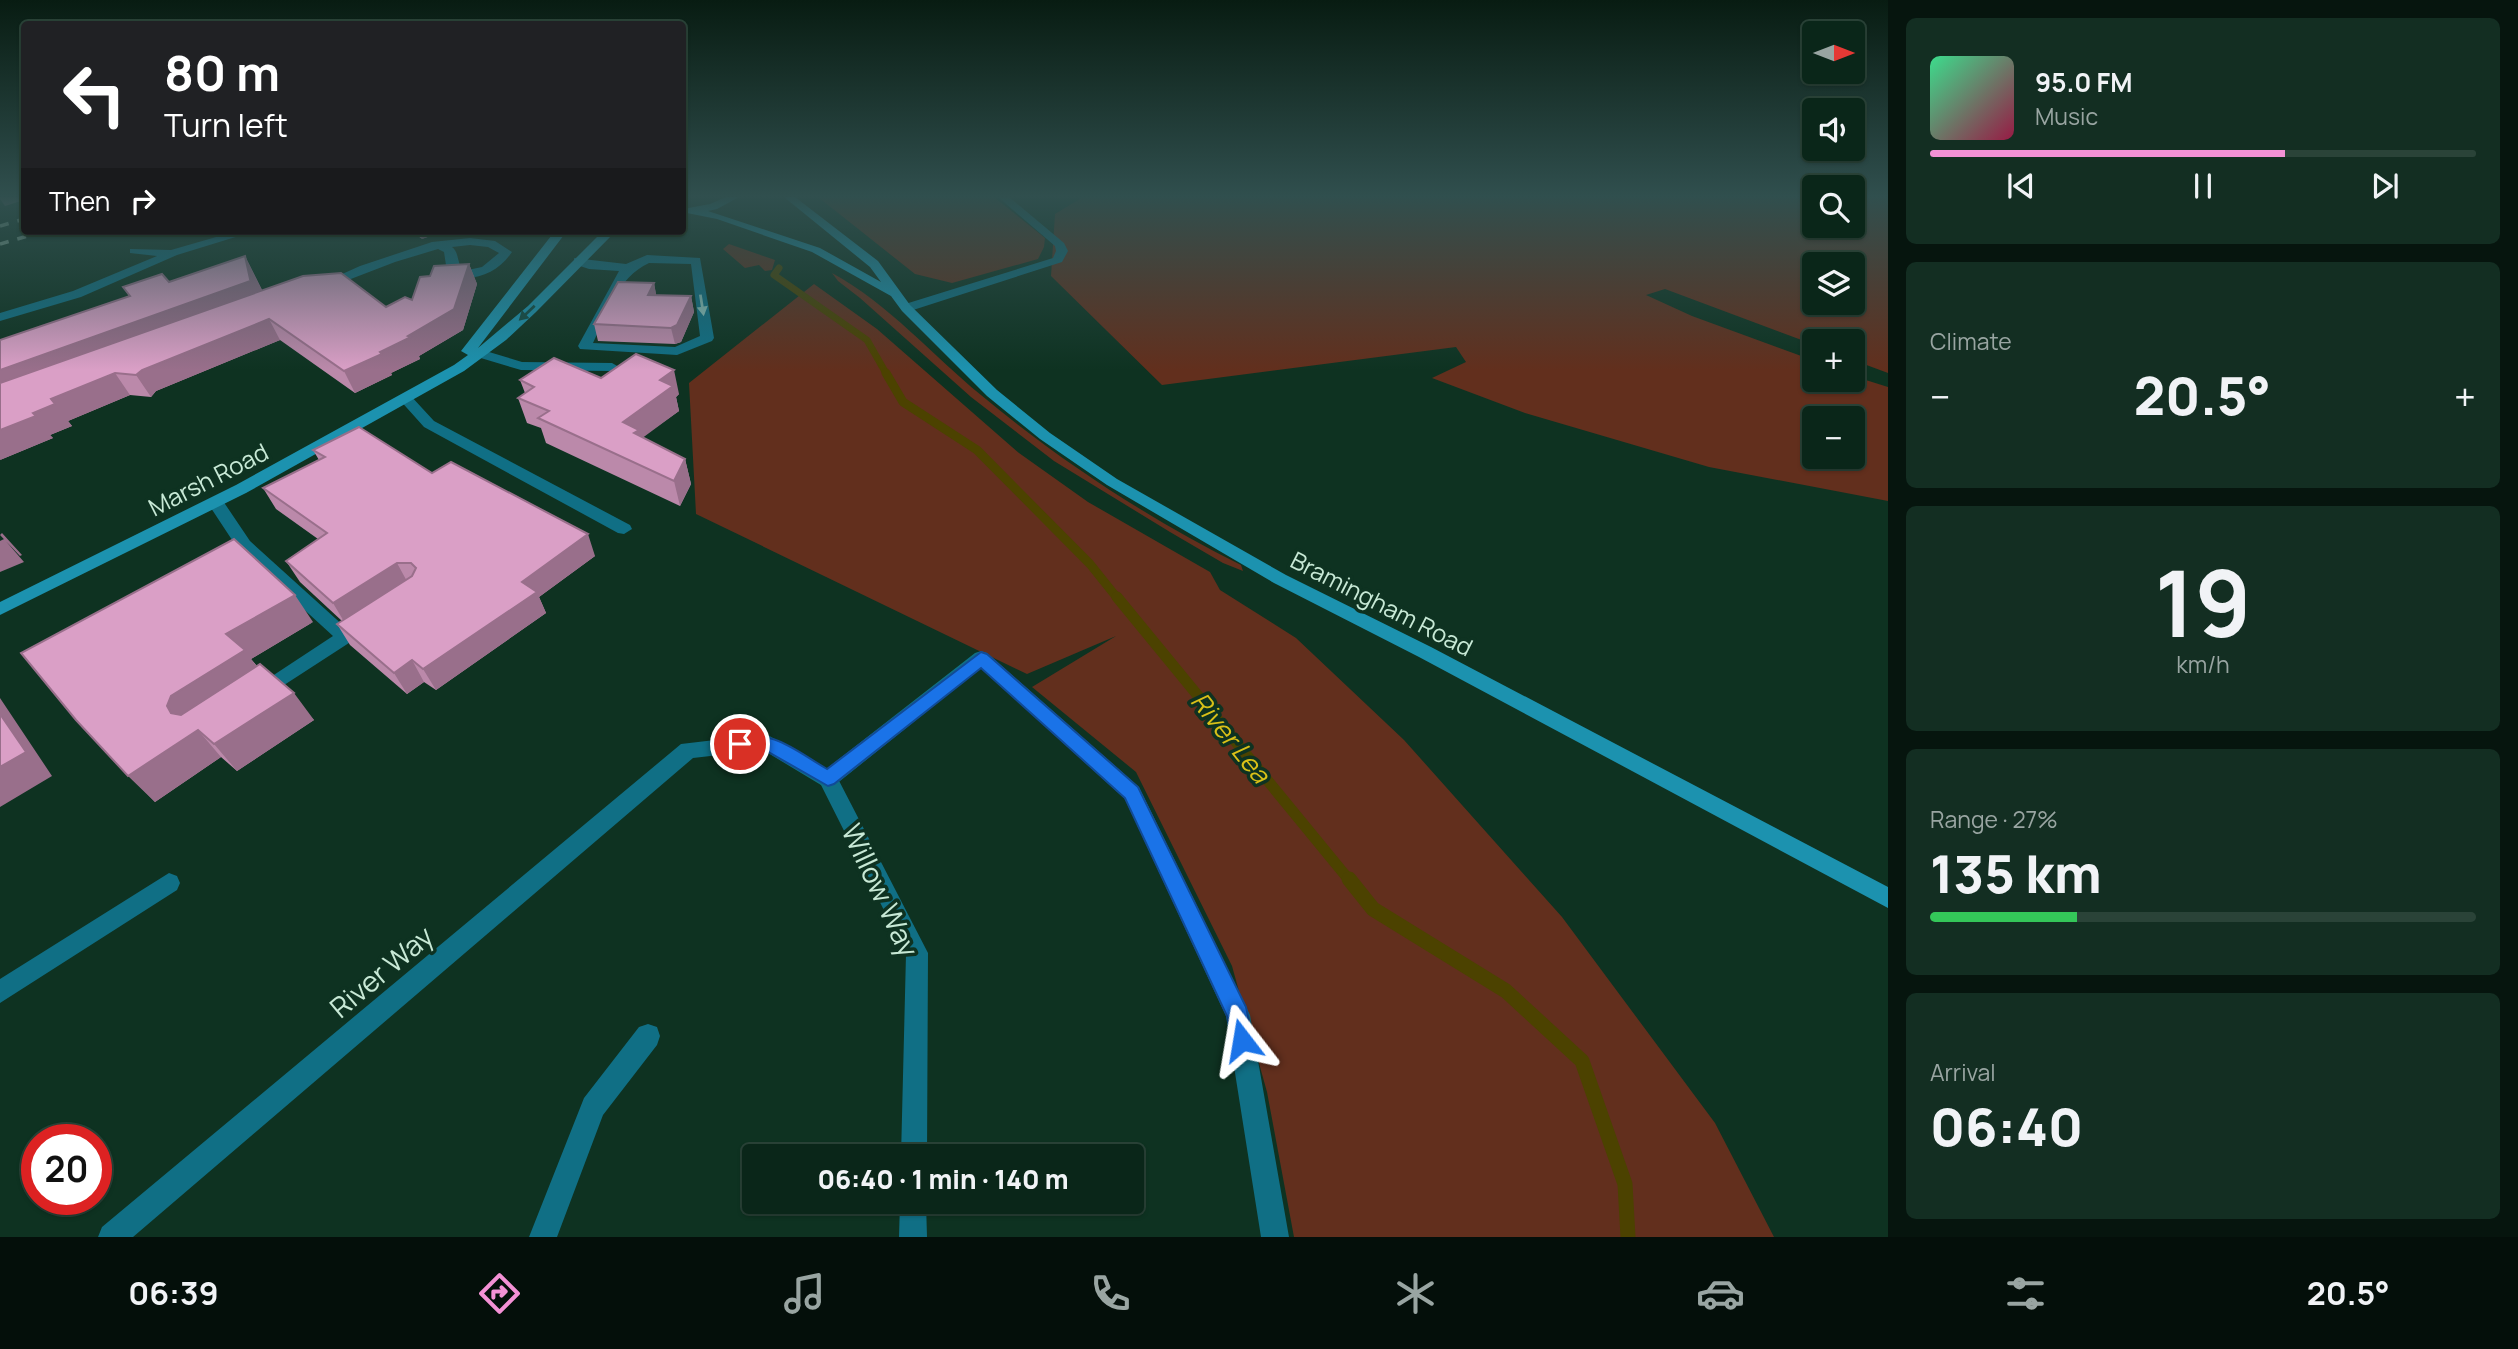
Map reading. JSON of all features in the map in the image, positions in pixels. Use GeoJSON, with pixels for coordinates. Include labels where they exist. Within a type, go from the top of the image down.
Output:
{"type":"FeatureCollection","features":[{"type":"Feature","properties":{"kind":"street"},"geometry":{"type":"LineString","coordinates":[[0,317],[77,294],[169,255]]}},
{"type":"Feature","properties":{"kind":"street"},"geometry":{"type":"LineString","coordinates":[[318,287],[407,255]]}},
{"type":"Feature","properties":{"kind":"street"},"geometry":{"type":"LineString","coordinates":[[451,255],[452,265],[460,274],[469,275],[486,270],[504,255]]}},
{"type":"Feature","properties":{"kind":"street","name":"Marsh Road"},"geometry":{"type":"LineString","coordinates":[[434,382],[468,352],[494,323],[542,255]]}},
{"type":"Feature","properties":{"kind":"street","name":"Marsh Road"},"geometry":{"type":"LineString","coordinates":[[0,609],[215,502],[434,382],[479,353],[532,309],[585,255]]}},
{"type":"Feature","properties":{"kind":"street","name":"Bramingham Road"},"geometry":{"type":"LineString","coordinates":[[824,255],[894,294]]}},
{"type":"Feature","properties":{"kind":"street","name":"Bramingham Road"},"geometry":{"type":"LineString","coordinates":[[862,255],[874,264],[906,308],[1012,410],[1112,482],[1280,579],[1425,652],[1888,898]]}},
{"type":"Feature","properties":{"kind":"street"},"geometry":{"type":"LineString","coordinates":[[906,308],[1058,260],[1060,255]]}},
{"type":"Feature","properties":{"kind":"street"},"geometry":{"type":"LineString","coordinates":[[578,261],[589,265],[628,268],[647,258],[696,261],[707,338],[677,351],[585,346],[618,280],[628,268]]}},
{"type":"Feature","properties":{"kind":"street"},"geometry":{"type":"LineString","coordinates":[[479,353],[521,366],[612,367]]}},
{"type":"Feature","properties":{"kind":"street"},"geometry":{"type":"LineString","coordinates":[[405,398],[429,424],[624,528]]}},
{"type":"Feature","properties":{"kind":"street"},"geometry":{"type":"LineString","coordinates":[[215,502],[244,545],[345,638]]}},
{"type":"Feature","properties":{"kind":"street"},"geometry":{"type":"LineString","coordinates":[[246,702],[375,618]]}},
{"type":"Feature","properties":{"kind":"street"},"geometry":{"type":"LineString","coordinates":[[828,779],[981,658],[1132,793],[1238,1015],[1275,1237]]}},
{"type":"Feature","properties":{"kind":"street","name":"River Way"},"geometry":{"type":"LineString","coordinates":[[112,1237],[688,750],[766,742],[828,779]]}},
{"type":"Feature","properties":{"kind":"street","name":"Willow Way"},"geometry":{"type":"LineString","coordinates":[[828,779],[917,953],[914,1144]]}},
{"type":"Feature","properties":{"kind":"street"},"geometry":{"type":"LineString","coordinates":[[0,992],[169,883]]}},
{"type":"Feature","properties":{"kind":"street"},"geometry":{"type":"LineString","coordinates":[[543,1237],[593,1107],[648,1036]]}},
{"type":"Feature","properties":{"kind":"street"},"geometry":{"type":"LineString","coordinates":[[913,1214],[913,1237]]}},
{"type":"Feature","properties":{"kind":"shaded area"},"geometry":{"type":"Polygon","coordinates":[[[730,255],[760,255],[775,260],[772,270],[765,271],[759,265],[745,268],[730,255]]]}},
{"type":"Feature","properties":{"kind":"shaded area"},"geometry":{"type":"Polygon","coordinates":[[[891,255],[1040,255],[1038,259],[952,283],[915,274],[891,255]]]}},
{"type":"Feature","properties":{"kind":"shaded area"},"geometry":{"type":"Polygon","coordinates":[[[1052,255],[1802,255],[1802,315],[1865,315],[1865,255],[1888,255],[1888,373],[1865,364],[1865,329],[1802,329],[1802,340],[1665,289],[1646,295],[1692,316],[1802,356],[1802,392],[1865,392],[1865,380],[1888,387],[1888,501],[1709,467],[1525,413],[1432,378],[1466,362],[1456,347],[1162,385],[1051,276],[1052,255]]]}},
{"type":"Feature","properties":{"kind":"shaded area"},"geometry":{"type":"Polygon","coordinates":[[[832,273],[891,315],[963,380],[1042,443],[1106,488],[1241,565],[1243,571],[1223,563],[1054,461],[971,397],[832,273]]]}},
{"type":"Feature","properties":{"kind":"shaded area"},"geometry":{"type":"Polygon","coordinates":[[[814,284],[877,329],[1019,453],[1088,502],[1210,572],[1220,590],[1296,638],[1404,740],[1562,917],[1715,1123],[1774,1237],[1294,1237],[1267,1092],[1232,966],[1136,772],[1032,687],[1116,636],[1027,674],[696,514],[689,383],[814,284]]]}},
{"type":"Feature","properties":{"kind":"building"},"geometry":{"type":"Polygon","coordinates":[[[245,256],[250,279],[256,279],[0,370],[0,340],[130,296],[123,287],[162,274],[169,282],[245,256]]]}},
{"type":"Feature","properties":{"kind":"building"},"geometry":{"type":"Polygon","coordinates":[[[469,264],[454,309],[408,336],[411,337],[380,352],[382,354],[344,371],[269,319],[142,370],[136,375],[115,373],[51,399],[55,404],[33,413],[36,416],[0,430],[0,383],[303,276],[341,273],[386,307],[405,297],[412,300],[420,277],[430,276],[434,266],[469,264]]]}},
{"type":"Feature","properties":{"kind":"building"},"geometry":{"type":"Polygon","coordinates":[[[618,282],[654,283],[648,295],[691,296],[677,325],[671,328],[594,324],[618,282]]]}},
{"type":"Feature","properties":{"kind":"building"},"geometry":{"type":"Polygon","coordinates":[[[636,354],[674,370],[660,380],[673,386],[623,422],[639,430],[634,433],[685,459],[674,481],[538,418],[549,411],[518,398],[534,387],[520,380],[554,358],[601,378],[636,354]]]}},
{"type":"Feature","properties":{"kind":"building"},"geometry":{"type":"Polygon","coordinates":[[[359,427],[432,473],[451,462],[588,534],[522,582],[537,592],[423,669],[412,660],[394,673],[337,624],[412,576],[416,568],[411,563],[397,563],[333,603],[286,561],[327,533],[263,488],[325,457],[313,450],[359,427]]]}},
{"type":"Feature","properties":{"kind":"building"},"geometry":{"type":"Polygon","coordinates":[[[234,539],[295,595],[226,634],[245,650],[171,696],[167,706],[171,713],[181,715],[260,664],[294,693],[214,744],[198,730],[128,776],[76,720],[21,653],[234,539]]]}},
{"type":"Feature","properties":{"kind":"building"},"geometry":{"type":"Polygon","coordinates":[[[0,714],[26,752],[0,767],[0,714]]]}},
{"type":"Feature","properties":{"kind":"waterway","name":"River Lea"},"geometry":{"type":"LineString","coordinates":[[779,268],[774,275],[867,340],[887,375]]}},
{"type":"Feature","properties":{"kind":"waterway","name":"River Lea"},"geometry":{"type":"LineString","coordinates":[[886,373],[903,402],[977,450],[1090,564],[1118,599]]}},
{"type":"Feature","properties":{"kind":"waterway","name":"River Lea"},"geometry":{"type":"LineString","coordinates":[[1117,597],[1350,881]]}},
{"type":"Feature","properties":{"kind":"waterway","name":"River Lea"},"geometry":{"type":"LineString","coordinates":[[1349,879],[1373,909],[1506,991],[1582,1061],[1625,1184],[1628,1237]]}},
{"type":"Feature","properties":{"kind":"route"},"geometry":{"type":"LineString","coordinates":[[740,744],[766,742],[828,779],[981,658],[1132,793],[1238,1015],[1242,1040]]}}]}
